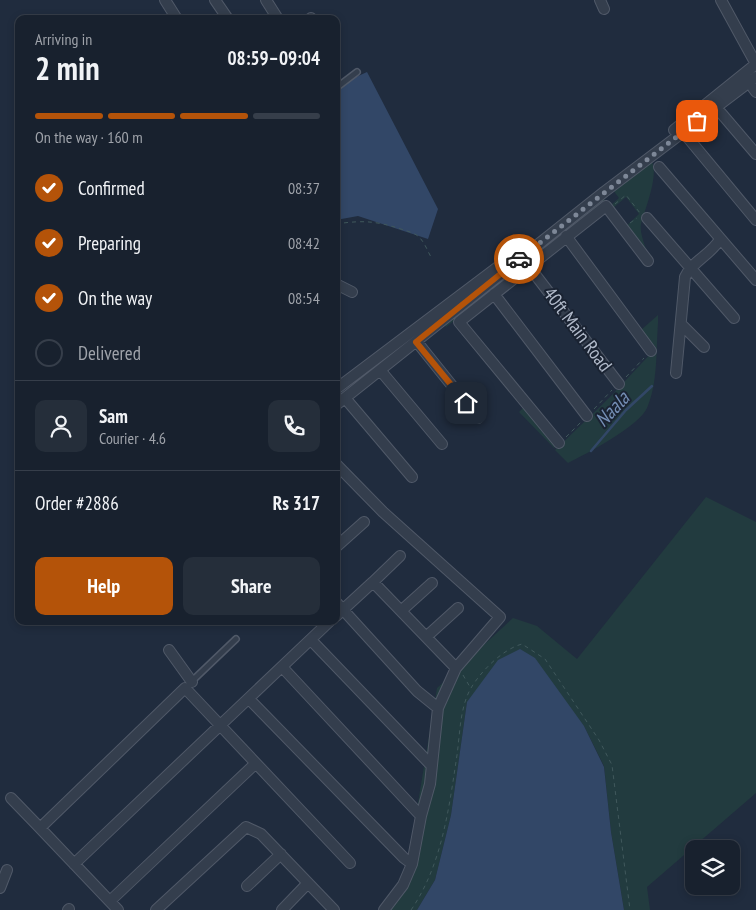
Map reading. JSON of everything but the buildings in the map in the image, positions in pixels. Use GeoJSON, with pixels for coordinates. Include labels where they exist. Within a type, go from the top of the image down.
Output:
{"type":"FeatureCollection","features":[{"type":"Feature","properties":{"kind":"street"},"geometry":{"type":"LineString","coordinates":[[165,0],[174,15]]}},
{"type":"Feature","properties":{"kind":"street"},"geometry":{"type":"LineString","coordinates":[[215,0],[225,15]]}},
{"type":"Feature","properties":{"kind":"street"},"geometry":{"type":"LineString","coordinates":[[266,0],[275,15]]}},
{"type":"Feature","properties":{"kind":"street"},"geometry":{"type":"LineString","coordinates":[[681,129],[756,64],[720,0]]}},
{"type":"Feature","properties":{"kind":"street"},"geometry":{"type":"LineString","coordinates":[[340,386],[519,254],[681,129],[756,77]]}},
{"type":"Feature","properties":{"kind":"street"},"geometry":{"type":"LineString","coordinates":[[721,113],[756,154]]}},
{"type":"Feature","properties":{"kind":"street"},"geometry":{"type":"LineString","coordinates":[[681,129],[755,218]]}},
{"type":"Feature","properties":{"kind":"street"},"geometry":{"type":"LineString","coordinates":[[659,168],[756,280]]}},
{"type":"Feature","properties":{"kind":"street"},"geometry":{"type":"LineString","coordinates":[[559,443],[459,322],[606,206],[648,261]]}},
{"type":"Feature","properties":{"kind":"street"},"geometry":{"type":"LineString","coordinates":[[647,218],[734,318]]}},
{"type":"Feature","properties":{"kind":"street"},"geometry":{"type":"LineString","coordinates":[[566,236],[651,351]]}},
{"type":"Feature","properties":{"kind":"street"},"geometry":{"type":"LineString","coordinates":[[676,373],[685,277],[715,247],[720,239]]}},
{"type":"Feature","properties":{"kind":"street"},"geometry":{"type":"LineString","coordinates":[[340,402],[416,342],[519,254]]}},
{"type":"Feature","properties":{"kind":"street","name":"40ft Main Road"},"geometry":{"type":"LineString","coordinates":[[519,254],[619,384]]}},
{"type":"Feature","properties":{"kind":"street"},"geometry":{"type":"LineString","coordinates":[[340,286],[352,292]]}},
{"type":"Feature","properties":{"kind":"street"},"geometry":{"type":"LineString","coordinates":[[494,294],[587,416]]}},
{"type":"Feature","properties":{"kind":"street"},"geometry":{"type":"LineString","coordinates":[[681,324],[704,347]]}},
{"type":"Feature","properties":{"kind":"street"},"geometry":{"type":"LineString","coordinates":[[416,342],[478,418]]}},
{"type":"Feature","properties":{"kind":"street"},"geometry":{"type":"LineString","coordinates":[[380,370],[442,444]]}},
{"type":"Feature","properties":{"kind":"street"},"geometry":{"type":"LineString","coordinates":[[345,398],[412,477]]}},
{"type":"Feature","properties":{"kind":"street"},"geometry":{"type":"LineString","coordinates":[[340,468],[383,512],[500,617],[456,667],[438,708],[430,784],[421,816],[412,864],[403,885],[384,910]]}},
{"type":"Feature","properties":{"kind":"street"},"geometry":{"type":"LineString","coordinates":[[340,543],[364,522]]}},
{"type":"Feature","properties":{"kind":"street"},"geometry":{"type":"LineString","coordinates":[[340,608],[373,582],[400,556]]}},
{"type":"Feature","properties":{"kind":"street"},"geometry":{"type":"LineString","coordinates":[[373,582],[456,667]]}},
{"type":"Feature","properties":{"kind":"street"},"geometry":{"type":"LineString","coordinates":[[402,610],[432,583]]}},
{"type":"Feature","properties":{"kind":"street"},"geometry":{"type":"LineString","coordinates":[[426,636],[458,608]]}},
{"type":"Feature","properties":{"kind":"street"},"geometry":{"type":"LineString","coordinates":[[340,610],[417,691],[438,708]]}},
{"type":"Feature","properties":{"kind":"street"},"geometry":{"type":"LineString","coordinates":[[74,864],[283,668],[326,625]]}},
{"type":"Feature","properties":{"kind":"street"},"geometry":{"type":"LineString","coordinates":[[311,640],[431,765]]}},
{"type":"Feature","properties":{"kind":"street"},"geometry":{"type":"LineString","coordinates":[[169,650],[188,685],[220,726],[350,863]]}},
{"type":"Feature","properties":{"kind":"street"},"geometry":{"type":"LineString","coordinates":[[283,668],[421,816]]}},
{"type":"Feature","properties":{"kind":"street"},"geometry":{"type":"LineString","coordinates":[[40,828],[188,685]]}},
{"type":"Feature","properties":{"kind":"street"},"geometry":{"type":"LineString","coordinates":[[249,699],[412,864]]}},
{"type":"Feature","properties":{"kind":"street"},"geometry":{"type":"LineString","coordinates":[[110,901],[255,764]]}},
{"type":"Feature","properties":{"kind":"street"},"geometry":{"type":"LineString","coordinates":[[11,798],[118,910]]}},
{"type":"Feature","properties":{"kind":"street"},"geometry":{"type":"LineString","coordinates":[[156,910],[246,827],[256,830],[334,910]]}},
{"type":"Feature","properties":{"kind":"street"},"geometry":{"type":"LineString","coordinates":[[247,886],[281,854]]}},
{"type":"Feature","properties":{"kind":"street"},"geometry":{"type":"LineString","coordinates":[[0,888],[7,870]]}},
{"type":"Feature","properties":{"kind":"street"},"geometry":{"type":"LineString","coordinates":[[282,910],[308,883]]}},
{"type":"Feature","properties":{"kind":"lane"},"geometry":{"type":"LineString","coordinates":[[340,85],[357,72]]}},
{"type":"Feature","properties":{"kind":"lane"},"geometry":{"type":"LineString","coordinates":[[188,685],[236,639]]}},
{"type":"Feature","properties":{"kind":"path"},"geometry":{"type":"LineString","coordinates":[[609,209],[626,196],[641,214],[624,228]]}},
{"type":"Feature","properties":{"kind":"path"},"geometry":{"type":"LineString","coordinates":[[340,223],[362,220],[404,230],[417,235],[424,242],[431,257]]}},
{"type":"Feature","properties":{"kind":"path"},"geometry":{"type":"LineString","coordinates":[[559,443],[651,351]]}},
{"type":"Feature","properties":{"kind":"path"},"geometry":{"type":"LineString","coordinates":[[410,910],[432,873],[450,803],[463,710],[471,688],[502,653],[522,644],[545,659],[599,740],[612,765],[630,910]]}},
{"type":"Feature","properties":{"kind":"path"},"geometry":{"type":"LineString","coordinates":[[456,667],[471,688]]}},
{"type":"Feature","properties":{"kind":"green space"},"geometry":{"type":"Polygon","coordinates":[[[651,160],[654,173],[653,182],[641,229],[652,266],[624,228],[639,214],[626,197],[612,209],[610,206],[619,198],[613,190],[651,160]]]}},
{"type":"Feature","properties":{"kind":"green space"},"geometry":{"type":"Polygon","coordinates":[[[603,197],[606,202],[529,265],[521,256],[603,197]]]}},
{"type":"Feature","properties":{"kind":"green space"},"geometry":{"type":"Polygon","coordinates":[[[514,267],[518,272],[446,327],[443,323],[514,267]]]}},
{"type":"Feature","properties":{"kind":"green space"},"geometry":{"type":"Polygon","coordinates":[[[658,315],[655,377],[647,408],[634,423],[623,431],[568,463],[555,450],[609,398],[656,348],[641,330],[658,315]]]}},
{"type":"Feature","properties":{"kind":"green space"},"geometry":{"type":"Polygon","coordinates":[[[525,406],[559,443],[554,448],[519,412],[525,406]]]}},
{"type":"Feature","properties":{"kind":"green space"},"geometry":{"type":"Polygon","coordinates":[[[706,497],[756,522],[756,793],[702,840],[685,840],[685,854],[647,887],[650,910],[624,910],[611,832],[604,766],[584,726],[467,702],[451,815],[435,880],[417,910],[381,910],[407,869],[437,688],[513,618],[537,626],[577,659],[706,497]]]}},
{"type":"Feature","properties":{"kind":"water"},"geometry":{"type":"Polygon","coordinates":[[[367,72],[438,209],[428,239],[358,216],[340,219],[340,86],[367,72]]]}},
{"type":"Feature","properties":{"kind":"water"},"geometry":{"type":"Polygon","coordinates":[[[520,649],[535,658],[584,726],[604,767],[611,832],[624,910],[417,910],[435,880],[451,815],[467,702],[498,660],[520,649]]]}},
{"type":"Feature","properties":{"kind":"waterway","name":"Naala"},"geometry":{"type":"LineString","coordinates":[[591,451],[626,410],[652,386]]}},
{"type":"Feature","properties":{"kind":"way so far"},"geometry":{"type":"LineString","coordinates":[[519,259],[697,121]]}},
{"type":"Feature","properties":{"kind":"route"},"geometry":{"type":"LineString","coordinates":[[466,403],[416,342],[519,259]]}}]}
